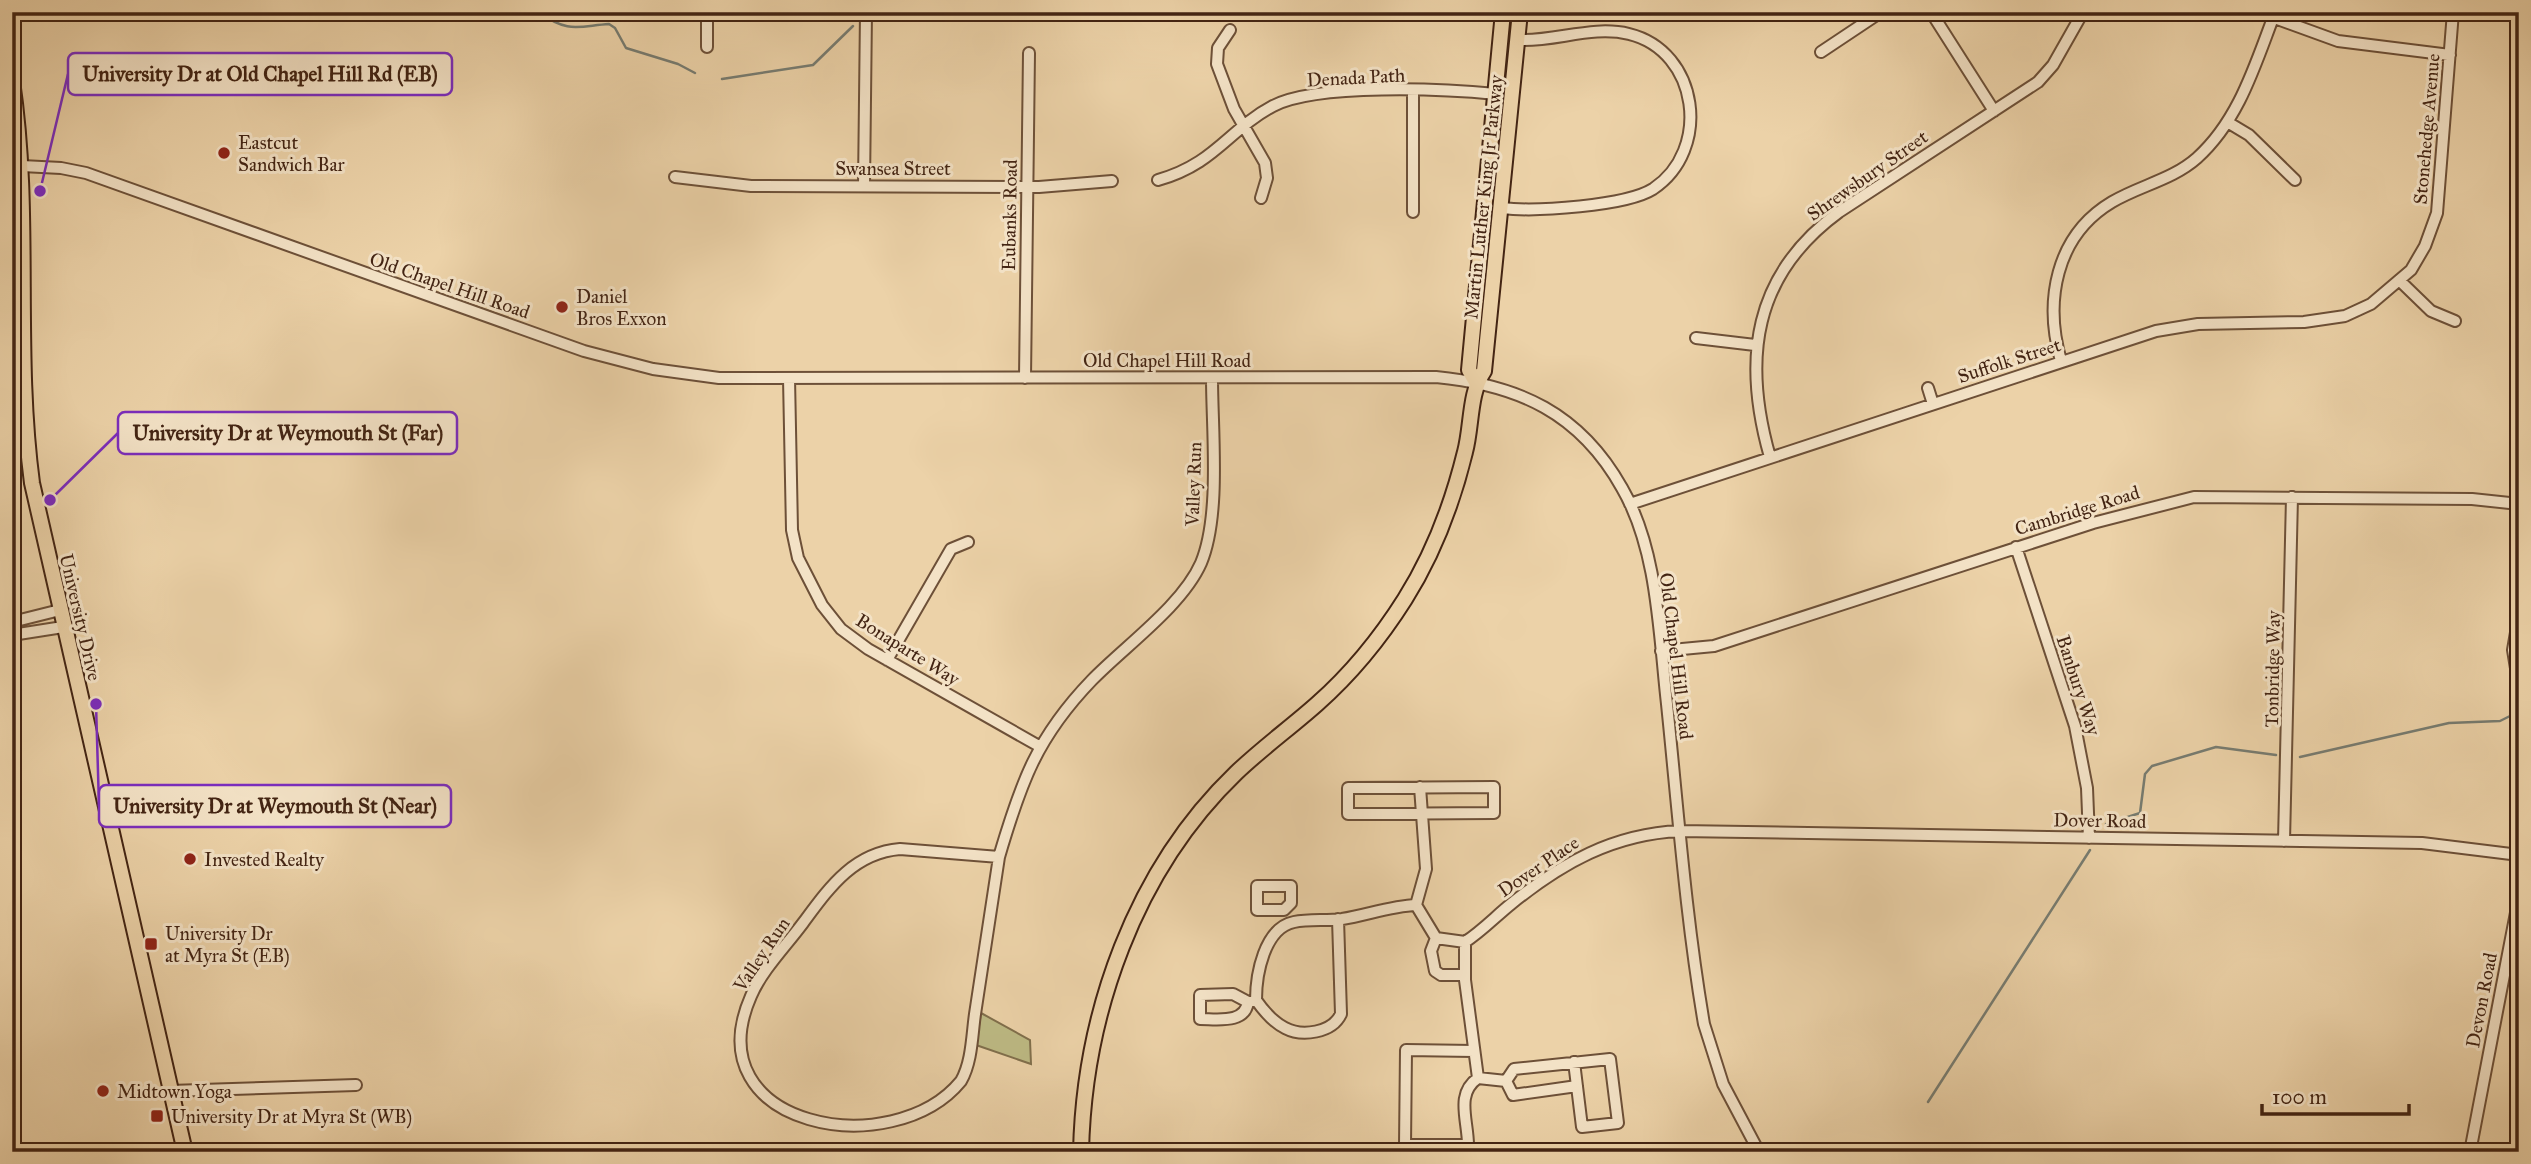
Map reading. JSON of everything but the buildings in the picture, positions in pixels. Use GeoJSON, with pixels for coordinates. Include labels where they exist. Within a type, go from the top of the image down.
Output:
{"type":"FeatureCollection","features":[{"type":"Feature","properties":{"kind":"main road","name":"Martin Luther King Jr Parkway"},"geometry":{"type":"LineString","coordinates":[[1476,383],[1469,370],[1503,12]]}},
{"type":"Feature","properties":{"kind":"main road","name":"Martin Luther King Jr Parkway"},"geometry":{"type":"LineString","coordinates":[[1081,1152],[1084,1090],[1098,1018],[1114,965],[1161,868],[1196,818],[1233,776],[1317,704],[1349,672],[1405,600],[1433,552],[1466,448],[1476,383],[1485,371],[1520,12]]}},
{"type":"Feature","properties":{"kind":"main road","name":"University Drive"},"geometry":{"type":"LineString","coordinates":[[12,81],[22,166],[22,360],[27,443],[37,508],[185,1152]]}},
{"type":"Feature","properties":{"kind":"street"},"geometry":{"type":"LineString","coordinates":[[707,12],[707,47]]}},
{"type":"Feature","properties":{"kind":"street"},"geometry":{"type":"LineString","coordinates":[[864,186],[866,12]]}},
{"type":"Feature","properties":{"kind":"street"},"geometry":{"type":"LineString","coordinates":[[1821,52],[1881,12]]}},
{"type":"Feature","properties":{"kind":"street"},"geometry":{"type":"LineString","coordinates":[[1931,12],[1994,111]]}},
{"type":"Feature","properties":{"kind":"street","name":"Shrewsbury Street"},"geometry":{"type":"LineString","coordinates":[[1770,457],[1756,396],[1755,345],[1775,285],[1813,233],[1839,212],[2026,92],[2046,74],[2083,12]]}},
{"type":"Feature","properties":{"kind":"street"},"geometry":{"type":"LineString","coordinates":[[2258,12],[2358,46],[2450,55]]}},
{"type":"Feature","properties":{"kind":"street","name":"Stonehedge Avenue"},"geometry":{"type":"LineString","coordinates":[[2400,281],[2426,246],[2437,213],[2453,12]]}},
{"type":"Feature","properties":{"kind":"street"},"geometry":{"type":"LineString","coordinates":[[2061,361],[2052,329],[2052,302],[2063,259],[2079,232],[2114,200],[2184,169],[2229,123],[2273,18]]}},
{"type":"Feature","properties":{"kind":"street"},"geometry":{"type":"LineString","coordinates":[[1230,30],[1218,48],[1217,64],[1223,87],[1265,163],[1267,178],[1261,198]]}},
{"type":"Feature","properties":{"kind":"street"},"geometry":{"type":"LineString","coordinates":[[1502,208],[1616,202],[1643,194],[1673,171],[1686,147],[1690,127],[1690,103],[1682,76],[1666,55],[1642,38],[1608,32],[1551,40],[1518,40]]}},
{"type":"Feature","properties":{"kind":"street","name":"Eubanks Road"},"geometry":{"type":"LineString","coordinates":[[1025,378],[1029,53]]}},
{"type":"Feature","properties":{"kind":"street"},"geometry":{"type":"LineString","coordinates":[[1413,92],[1413,212]]}},
{"type":"Feature","properties":{"kind":"street","name":"Denada Path"},"geometry":{"type":"LineString","coordinates":[[1158,180],[1206,159],[1243,126],[1272,106],[1310,94],[1496,94]]}},
{"type":"Feature","properties":{"kind":"street"},"geometry":{"type":"LineString","coordinates":[[2229,123],[2249,135],[2295,180]]}},
{"type":"Feature","properties":{"kind":"street","name":"Old Chapel Hill Road"},"geometry":{"type":"LineString","coordinates":[[22,166],[61,167],[86,173],[616,361],[695,376],[1436,377],[1499,386],[1526,397],[1564,420],[1601,457],[1630,504],[1651,580],[1704,1024],[1723,1084],[1759,1152]]}},
{"type":"Feature","properties":{"kind":"street","name":"Swansea Street"},"geometry":{"type":"LineString","coordinates":[[675,177],[733,185],[1027,187],[1112,181]]}},
{"type":"Feature","properties":{"kind":"street"},"geometry":{"type":"LineString","coordinates":[[2400,281],[2431,311],[2455,321]]}},
{"type":"Feature","properties":{"kind":"street","name":"Suffolk Street"},"geometry":{"type":"LineString","coordinates":[[1630,504],[2156,331],[2198,324],[2304,322],[2345,316],[2371,304],[2400,281]]}},
{"type":"Feature","properties":{"kind":"street"},"geometry":{"type":"LineString","coordinates":[[1696,338],[1755,345]]}},
{"type":"Feature","properties":{"kind":"street","name":"Bonaparte Way"},"geometry":{"type":"LineString","coordinates":[[789,378],[790,504],[798,558],[817,597],[841,629],[887,660],[1039,746]]}},
{"type":"Feature","properties":{"kind":"street","name":"Valley Run"},"geometry":{"type":"LineString","coordinates":[[928,1121],[943,1107],[965,1074],[999,857],[1021,784],[1039,746],[1062,713],[1181,594],[1199,566],[1211,523],[1212,378]]}},
{"type":"Feature","properties":{"kind":"street"},"geometry":{"type":"LineString","coordinates":[[1928,388],[1933,404]]}},
{"type":"Feature","properties":{"kind":"street","name":"Cambridge Road"},"geometry":{"type":"LineString","coordinates":[[1661,651],[1714,646],[2016,547],[2155,504],[2194,497],[2472,499],[2519,504]]}},
{"type":"Feature","properties":{"kind":"street","name":"Tonbridge Way"},"geometry":{"type":"LineString","coordinates":[[2284,841],[2292,497]]}},
{"type":"Feature","properties":{"kind":"street"},"geometry":{"type":"LineString","coordinates":[[887,660],[951,549],[968,542]]}},
{"type":"Feature","properties":{"kind":"street","name":"Banbury Way"},"geometry":{"type":"LineString","coordinates":[[2016,547],[2075,726],[2087,788],[2089,838]]}},
{"type":"Feature","properties":{"kind":"street"},"geometry":{"type":"LineString","coordinates":[[12,622],[60,610]]}},
{"type":"Feature","properties":{"kind":"street"},"geometry":{"type":"LineString","coordinates":[[2519,615],[2513,650],[2519,687]]}},
{"type":"Feature","properties":{"kind":"street"},"geometry":{"type":"LineString","coordinates":[[12,635],[64,627]]}},
{"type":"Feature","properties":{"kind":"street"},"geometry":{"type":"LineString","coordinates":[[1420,787],[1426,869],[1416,905],[1436,938]]}},
{"type":"Feature","properties":{"kind":"street"},"geometry":{"type":"LineString","coordinates":[[1420,787],[1494,787],[1494,813],[1348,814],[1348,788],[1420,787]]}},
{"type":"Feature","properties":{"kind":"street","name":"Dover Road"},"geometry":{"type":"LineString","coordinates":[[1680,831],[2422,843],[2519,855]]}},
{"type":"Feature","properties":{"kind":"street","name":"Dover Place"},"geometry":{"type":"LineString","coordinates":[[1465,942],[1552,873],[1587,853],[1637,835],[1680,831]]}},
{"type":"Feature","properties":{"kind":"street","name":"Valley Run"},"geometry":{"type":"LineString","coordinates":[[790,1125],[764,1103],[749,1077],[742,1051],[744,1020],[755,989],[825,893],[854,865],[885,850],[999,857]]}},
{"type":"Feature","properties":{"kind":"street","name":"Devon Road"},"geometry":{"type":"LineString","coordinates":[[2470,1152],[2519,897]]}},
{"type":"Feature","properties":{"kind":"street"},"geometry":{"type":"LineString","coordinates":[[1338,919],[1341,1014],[1333,1026],[1315,1032],[1294,1032],[1276,1022],[1252,1001],[1233,993],[1200,995],[1200,1019],[1233,1019],[1247,1010],[1252,1001],[1265,954],[1276,933],[1289,923],[1338,919],[1416,905]]}},
{"type":"Feature","properties":{"kind":"street"},"geometry":{"type":"LineString","coordinates":[[1284,910],[1289,923]]}},
{"type":"Feature","properties":{"kind":"street"},"geometry":{"type":"LineString","coordinates":[[1436,938],[1465,942],[1465,975],[1478,1078],[1463,1096],[1468,1145],[1405,1145],[1406,1050],[1474,1051]]}},
{"type":"Feature","properties":{"kind":"street"},"geometry":{"type":"LineString","coordinates":[[1436,938],[1431,951],[1435,971],[1441,975],[1465,975]]}},
{"type":"Feature","properties":{"kind":"street"},"geometry":{"type":"LineString","coordinates":[[1506,1081],[1514,1069],[1574,1062],[1610,1059],[1618,1123],[1582,1127],[1574,1062]]}},
{"type":"Feature","properties":{"kind":"street"},"geometry":{"type":"LineString","coordinates":[[1478,1078],[1506,1081]]}},
{"type":"Feature","properties":{"kind":"street"},"geometry":{"type":"LineString","coordinates":[[1506,1081],[1513,1095],[1577,1086]]}},
{"type":"Feature","properties":{"kind":"street"},"geometry":{"type":"LineString","coordinates":[[170,1091],[356,1085]]}},
{"type":"Feature","properties":{"kind":"shaded area"},"geometry":{"type":"Polygon","coordinates":[[[981,1013],[1030,1040],[1031,1064],[976,1045],[981,1013]]]}},
{"type":"Feature","properties":{"kind":"waterway"},"geometry":{"type":"LineString","coordinates":[[539,12],[566,26],[609,24],[615,28],[626,48],[678,64],[695,73]]}},
{"type":"Feature","properties":{"kind":"waterway"},"geometry":{"type":"LineString","coordinates":[[874,15],[884,12]]}},
{"type":"Feature","properties":{"kind":"waterway"},"geometry":{"type":"LineString","coordinates":[[722,79],[813,65],[853,26]]}},
{"type":"Feature","properties":{"kind":"waterway"},"geometry":{"type":"LineString","coordinates":[[2300,757],[2449,723],[2500,721],[2516,713]]}},
{"type":"Feature","properties":{"kind":"waterway"},"geometry":{"type":"LineString","coordinates":[[2106,824],[2140,813],[2145,774],[2152,766],[2216,747],[2276,755]]}},
{"type":"Feature","properties":{"kind":"waterway"},"geometry":{"type":"LineString","coordinates":[[1928,1102],[2090,850]]}},
{"type":"Feature","properties":{"kind":"place","name":"Eastcut Sandwich Bar"},"geometry":{"type":"Point","coordinates":[224,153]}},
{"type":"Feature","properties":{"kind":"place","name":"University Dr at Old Chapel Hill Rd (EB)"},"geometry":{"type":"Point","coordinates":[40,191]}},
{"type":"Feature","properties":{"kind":"place","name":"Daniel Bros Exxon"},"geometry":{"type":"Point","coordinates":[562,307]}},
{"type":"Feature","properties":{"kind":"place","name":"University Dr at Weymouth St (Far)"},"geometry":{"type":"Point","coordinates":[50,500]}},
{"type":"Feature","properties":{"kind":"place","name":"University Dr at Weymouth St (Near)"},"geometry":{"type":"Point","coordinates":[96,704]}},
{"type":"Feature","properties":{"kind":"place","name":"Invested Realty"},"geometry":{"type":"Point","coordinates":[190,859]}},
{"type":"Feature","properties":{"kind":"place","name":"University Dr at Myra St (EB)"},"geometry":{"type":"Point","coordinates":[151,944]}},
{"type":"Feature","properties":{"kind":"place","name":"Midtown Yoga"},"geometry":{"type":"Point","coordinates":[103,1091]}},
{"type":"Feature","properties":{"kind":"place","name":"University Dr at Myra St (WB)"},"geometry":{"type":"Point","coordinates":[157,1116]}}]}
